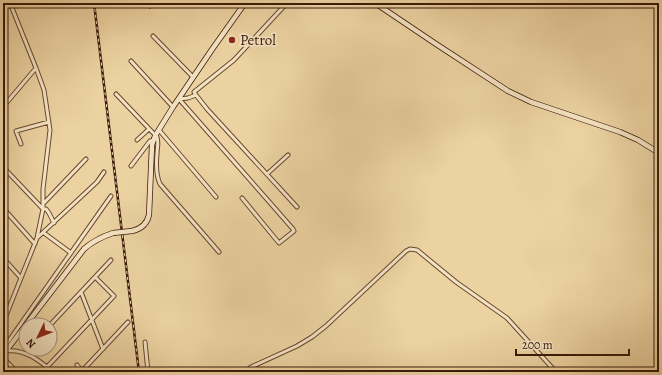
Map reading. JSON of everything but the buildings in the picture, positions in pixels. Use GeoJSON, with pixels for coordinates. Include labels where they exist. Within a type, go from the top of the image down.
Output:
{"type":"FeatureCollection","features":[{"type":"Feature","properties":{"kind":"street"},"geometry":{"type":"LineString","coordinates":[[3,323],[37,238],[43,209],[43,189],[50,130],[44,90],[10,3]]}},
{"type":"Feature","properties":{"kind":"street"},"geometry":{"type":"LineString","coordinates":[[131,166],[154,138],[213,48],[246,3]]}},
{"type":"Feature","properties":{"kind":"street"},"geometry":{"type":"LineString","coordinates":[[287,3],[234,60],[194,92],[207,109],[297,207]]}},
{"type":"Feature","properties":{"kind":"street"},"geometry":{"type":"LineString","coordinates":[[376,3],[514,94],[531,102],[620,132],[638,140],[659,153]]}},
{"type":"Feature","properties":{"kind":"street"},"geometry":{"type":"LineString","coordinates":[[153,36],[194,78]]}},
{"type":"Feature","properties":{"kind":"street"},"geometry":{"type":"LineString","coordinates":[[131,61],[173,107]]}},
{"type":"Feature","properties":{"kind":"street"},"geometry":{"type":"LineString","coordinates":[[3,107],[36,68]]}},
{"type":"Feature","properties":{"kind":"street"},"geometry":{"type":"LineString","coordinates":[[116,94],[149,129],[154,138],[157,137],[156,169],[160,184],[220,252]]}},
{"type":"Feature","properties":{"kind":"street"},"geometry":{"type":"LineString","coordinates":[[179,99],[196,95]]}},
{"type":"Feature","properties":{"kind":"street"},"geometry":{"type":"LineString","coordinates":[[179,99],[294,231],[279,243],[242,198]]}},
{"type":"Feature","properties":{"kind":"street"},"geometry":{"type":"LineString","coordinates":[[21,144],[16,131],[49,122]]}},
{"type":"Feature","properties":{"kind":"street"},"geometry":{"type":"LineString","coordinates":[[137,140],[149,129]]}},
{"type":"Feature","properties":{"kind":"street"},"geometry":{"type":"LineString","coordinates":[[159,130],[216,197]]}},
{"type":"Feature","properties":{"kind":"street"},"geometry":{"type":"LineString","coordinates":[[4,351],[84,249],[93,241],[102,236],[132,231],[143,226],[148,220],[154,138]]}},
{"type":"Feature","properties":{"kind":"street"},"geometry":{"type":"LineString","coordinates":[[267,174],[288,155]]}},
{"type":"Feature","properties":{"kind":"street"},"geometry":{"type":"LineString","coordinates":[[43,204],[86,159]]}},
{"type":"Feature","properties":{"kind":"street"},"geometry":{"type":"LineString","coordinates":[[3,167],[43,209],[46,209],[49,212],[54,223]]}},
{"type":"Feature","properties":{"kind":"street"},"geometry":{"type":"LineString","coordinates":[[37,238],[97,182],[104,172]]}},
{"type":"Feature","properties":{"kind":"street"},"geometry":{"type":"LineString","coordinates":[[4,351],[111,196]]}},
{"type":"Feature","properties":{"kind":"street"},"geometry":{"type":"LineString","coordinates":[[3,208],[35,244]]}},
{"type":"Feature","properties":{"kind":"street"},"geometry":{"type":"LineString","coordinates":[[44,233],[59,242],[71,253]]}},
{"type":"Feature","properties":{"kind":"street"},"geometry":{"type":"LineString","coordinates":[[244,372],[251,367],[297,346],[312,337],[410,249],[417,250],[423,254],[456,282],[507,318],[556,372]]}},
{"type":"Feature","properties":{"kind":"street"},"geometry":{"type":"LineString","coordinates":[[3,258],[21,278]]}},
{"type":"Feature","properties":{"kind":"street"},"geometry":{"type":"LineString","coordinates":[[58,317],[111,260]]}},
{"type":"Feature","properties":{"kind":"street"},"geometry":{"type":"LineString","coordinates":[[47,367],[114,296],[95,277]]}},
{"type":"Feature","properties":{"kind":"street"},"geometry":{"type":"LineString","coordinates":[[81,292],[103,349]]}},
{"type":"Feature","properties":{"kind":"street"},"geometry":{"type":"LineString","coordinates":[[77,365],[83,372],[128,322]]}},
{"type":"Feature","properties":{"kind":"street"},"geometry":{"type":"LineString","coordinates":[[145,342],[148,372]]}},
{"type":"Feature","properties":{"kind":"street"},"geometry":{"type":"LineString","coordinates":[[4,351],[18,351]]}},
{"type":"Feature","properties":{"kind":"street"},"geometry":{"type":"LineString","coordinates":[[34,357],[53,372]]}},
{"type":"Feature","properties":{"kind":"street"},"geometry":{"type":"LineString","coordinates":[[3,358],[17,372]]}},
{"type":"Feature","properties":{"kind":"railway"},"geometry":{"type":"LineString","coordinates":[[94,3],[139,372]]}},
{"type":"Feature","properties":{"kind":"place","name":"Petrol"},"geometry":{"type":"Point","coordinates":[232,40]}}]}
